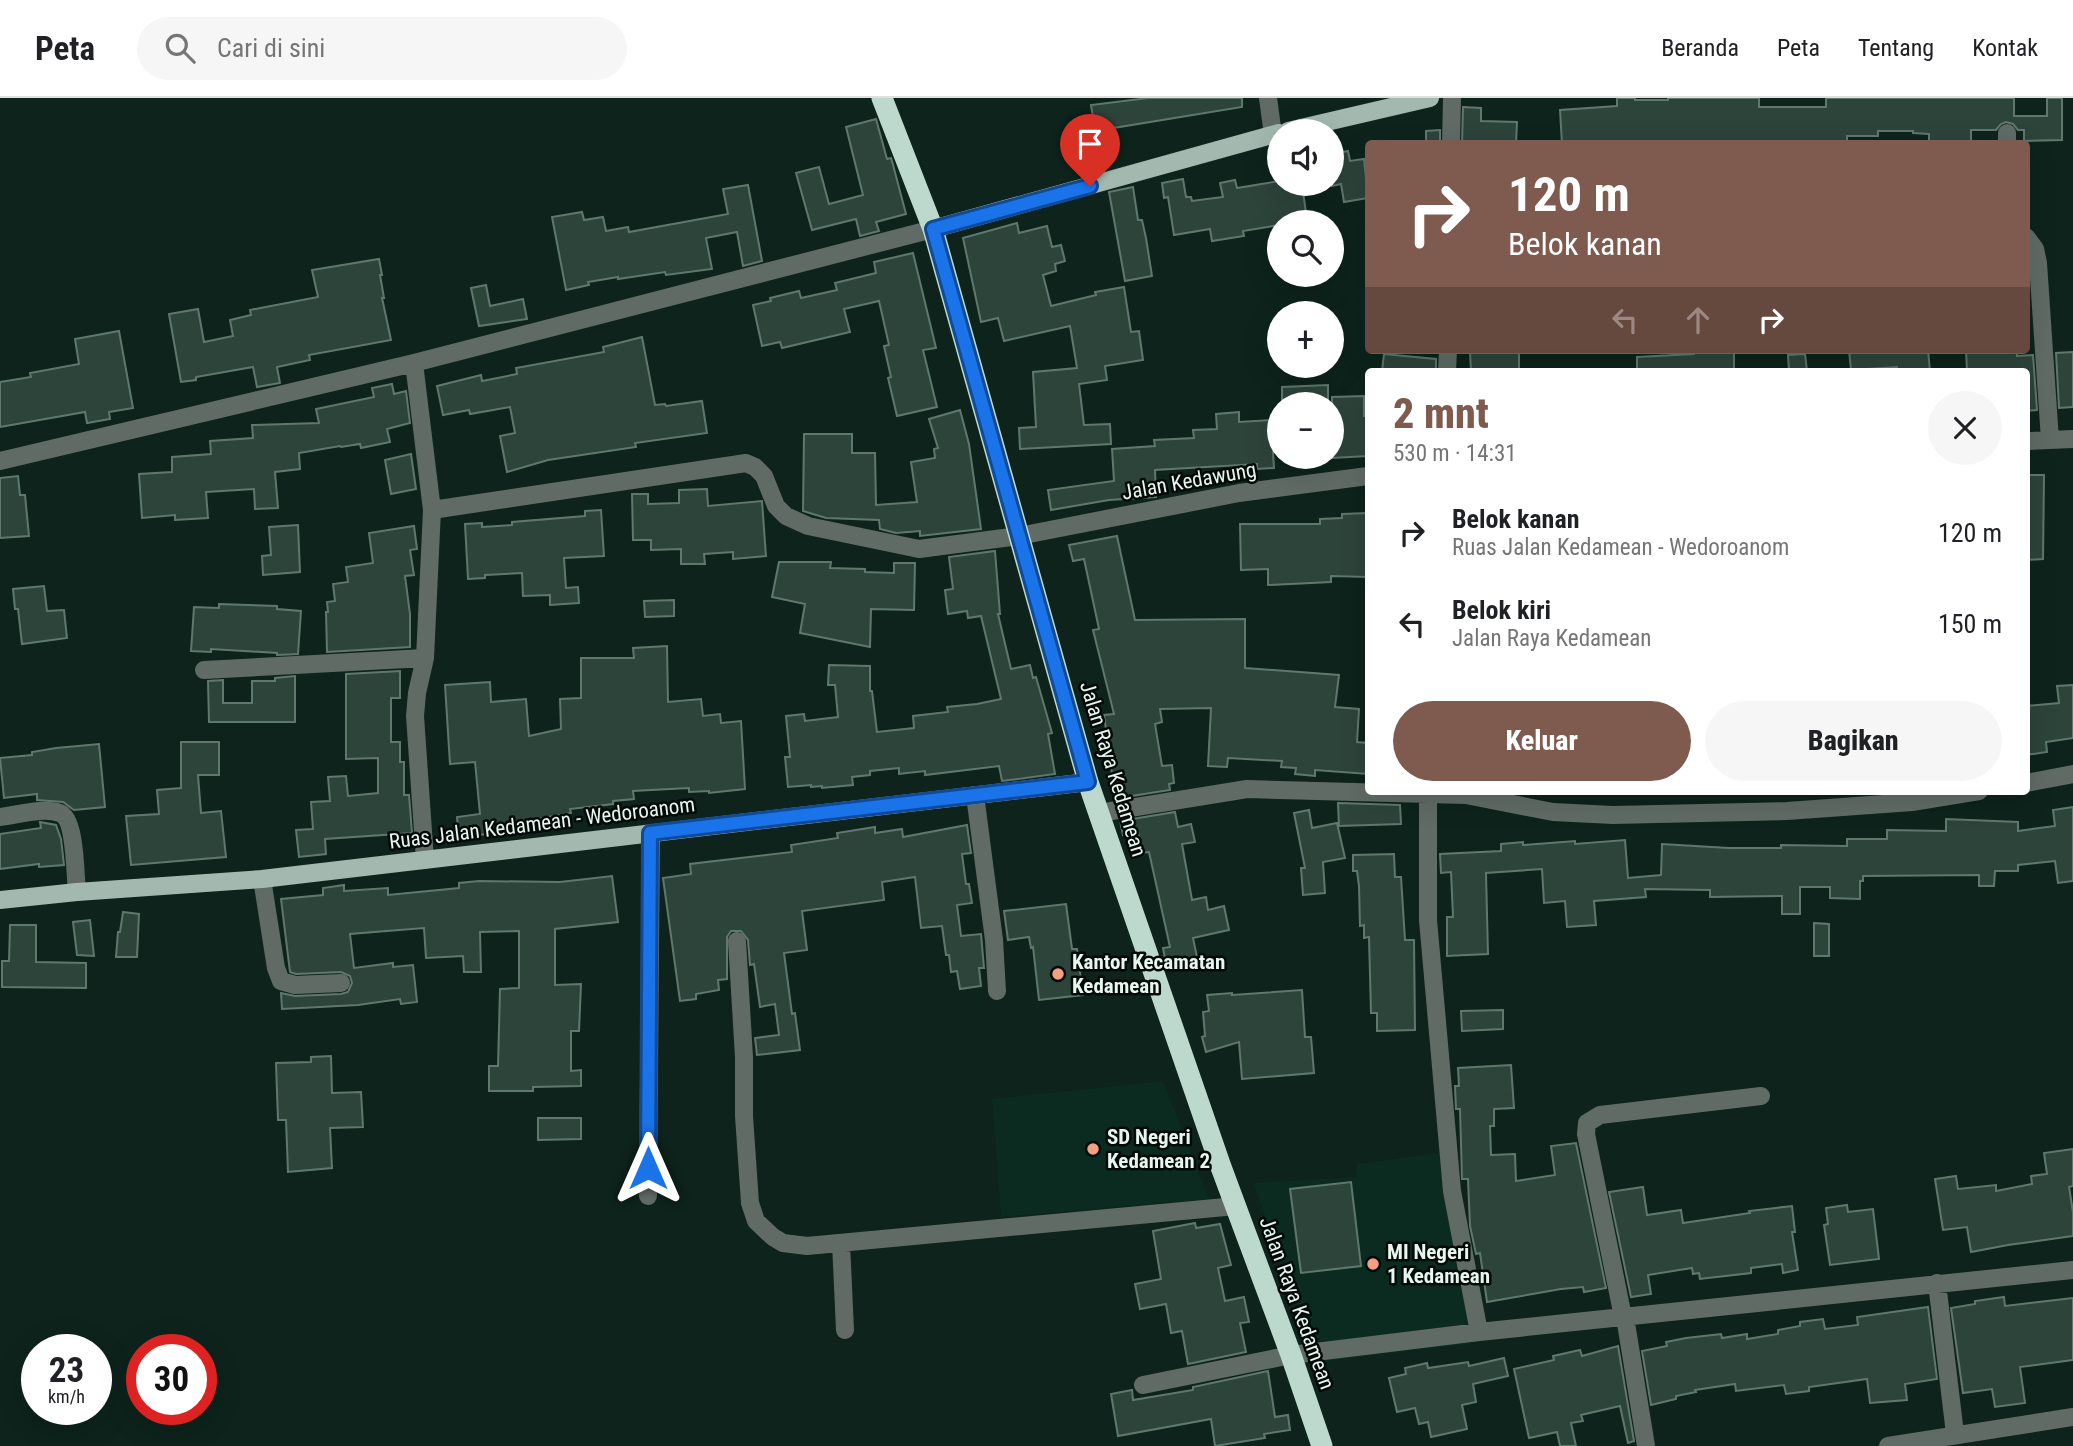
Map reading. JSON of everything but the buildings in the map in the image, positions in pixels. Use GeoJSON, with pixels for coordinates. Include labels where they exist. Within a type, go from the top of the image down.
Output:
{"type":"FeatureCollection","features":[{"type":"Feature","properties":{"kind":"highway","name":"Jalan Raya Kedamean"},"geometry":{"type":"LineString","coordinates":[[882,98],[933,229],[1088,782],[1322,1446]]}},
{"type":"Feature","properties":{"kind":"main road"},"geometry":{"type":"LineString","coordinates":[[1340,119],[1430,98]]}},
{"type":"Feature","properties":{"kind":"main road"},"geometry":{"type":"LineString","coordinates":[[933,229],[1267,137]]}},
{"type":"Feature","properties":{"kind":"main road","name":"Ruas Jalan Kedamean - Wedoroanom"},"geometry":{"type":"LineString","coordinates":[[0,900],[262,879],[1088,782]]}},
{"type":"Feature","properties":{"kind":"street"},"geometry":{"type":"LineString","coordinates":[[1268,98],[1275,119]]}},
{"type":"Feature","properties":{"kind":"street"},"geometry":{"type":"LineString","coordinates":[[1451,140],[1452,98]]}},
{"type":"Feature","properties":{"kind":"street"},"geometry":{"type":"LineString","coordinates":[[0,461],[414,363],[933,229]]}},
{"type":"Feature","properties":{"kind":"street"},"geometry":{"type":"LineString","coordinates":[[2030,242],[2035,249],[2038,263],[2050,440]]}},
{"type":"Feature","properties":{"kind":"street"},"geometry":{"type":"LineString","coordinates":[[414,363],[432,510],[425,658],[415,716],[425,860]]}},
{"type":"Feature","properties":{"kind":"street"},"geometry":{"type":"LineString","coordinates":[[2030,441],[2073,439]]}},
{"type":"Feature","properties":{"kind":"street","name":"Jalan Kedawung"},"geometry":{"type":"LineString","coordinates":[[432,510],[746,463],[764,476],[776,506],[786,516],[808,526],[919,549],[1019,536],[1239,493],[1365,476]]}},
{"type":"Feature","properties":{"kind":"street"},"geometry":{"type":"LineString","coordinates":[[204,670],[425,658]]}},
{"type":"Feature","properties":{"kind":"street"},"geometry":{"type":"LineString","coordinates":[[2030,782],[2073,774]]}},
{"type":"Feature","properties":{"kind":"street"},"geometry":{"type":"LineString","coordinates":[[1099,813],[1247,789],[1365,792]]}},
{"type":"Feature","properties":{"kind":"street"},"geometry":{"type":"LineString","coordinates":[[975,795],[994,940],[997,990]]}},
{"type":"Feature","properties":{"kind":"street"},"geometry":{"type":"LineString","coordinates":[[1428,795],[1427,920],[1452,1191],[1479,1332]]}},
{"type":"Feature","properties":{"kind":"street"},"geometry":{"type":"LineString","coordinates":[[1476,795],[1553,813],[1613,815],[1787,811],[1912,802],[1955,795]]}},
{"type":"Feature","properties":{"kind":"street"},"geometry":{"type":"LineString","coordinates":[[0,817],[47,811],[66,817],[71,829],[76,892]]}},
{"type":"Feature","properties":{"kind":"street"},"geometry":{"type":"LineString","coordinates":[[648,1196],[650,833]]}},
{"type":"Feature","properties":{"kind":"street"},"geometry":{"type":"LineString","coordinates":[[262,879],[276,968],[281,981],[295,985],[341,983]]}},
{"type":"Feature","properties":{"kind":"street"},"geometry":{"type":"LineString","coordinates":[[737,941],[750,1203],[756,1221],[783,1243],[807,1246],[1236,1206]]}},
{"type":"Feature","properties":{"kind":"street"},"geometry":{"type":"LineString","coordinates":[[1646,1446],[1624,1317],[1586,1134],[1587,1123],[1600,1115],[1761,1096]]}},
{"type":"Feature","properties":{"kind":"street"},"geometry":{"type":"LineString","coordinates":[[841,1243],[845,1330]]}},
{"type":"Feature","properties":{"kind":"street"},"geometry":{"type":"LineString","coordinates":[[1143,1385],[1291,1355],[1479,1332],[2073,1270]]}},
{"type":"Feature","properties":{"kind":"street"},"geometry":{"type":"LineString","coordinates":[[1937,1283],[1955,1434]]}},
{"type":"Feature","properties":{"kind":"street"},"geometry":{"type":"LineString","coordinates":[[1888,1446],[2073,1417]]}},
{"type":"Feature","properties":{"kind":"shaded area","name":"SD Negeri Kedamean 2"},"geometry":{"type":"Polygon","coordinates":[[[1163,1081],[1209,1199],[1001,1217],[992,1099],[1163,1081]]]}},
{"type":"Feature","properties":{"kind":"shaded area","name":"MI Negeri 1 Kedamean"},"geometry":{"type":"Polygon","coordinates":[[[1452,1151],[1471,1344],[1318,1362],[1253,1183],[1356,1177],[1357,1164],[1452,1151]]]}},
{"type":"Feature","properties":{"kind":"place","name":"Kantor Kecamatan Kedamean"},"geometry":{"type":"Point","coordinates":[1058,974]}},
{"type":"Feature","properties":{"kind":"place","name":"SD Negeri Kedamean 2"},"geometry":{"type":"Point","coordinates":[1093,1149]}},
{"type":"Feature","properties":{"kind":"place","name":"MI Negeri 1 Kedamean"},"geometry":{"type":"Point","coordinates":[1373,1264]}},
{"type":"Feature","properties":{"kind":"route"},"geometry":{"type":"LineString","coordinates":[[648,1168],[650,833],[1088,782],[933,229],[1090,186]]}}]}
